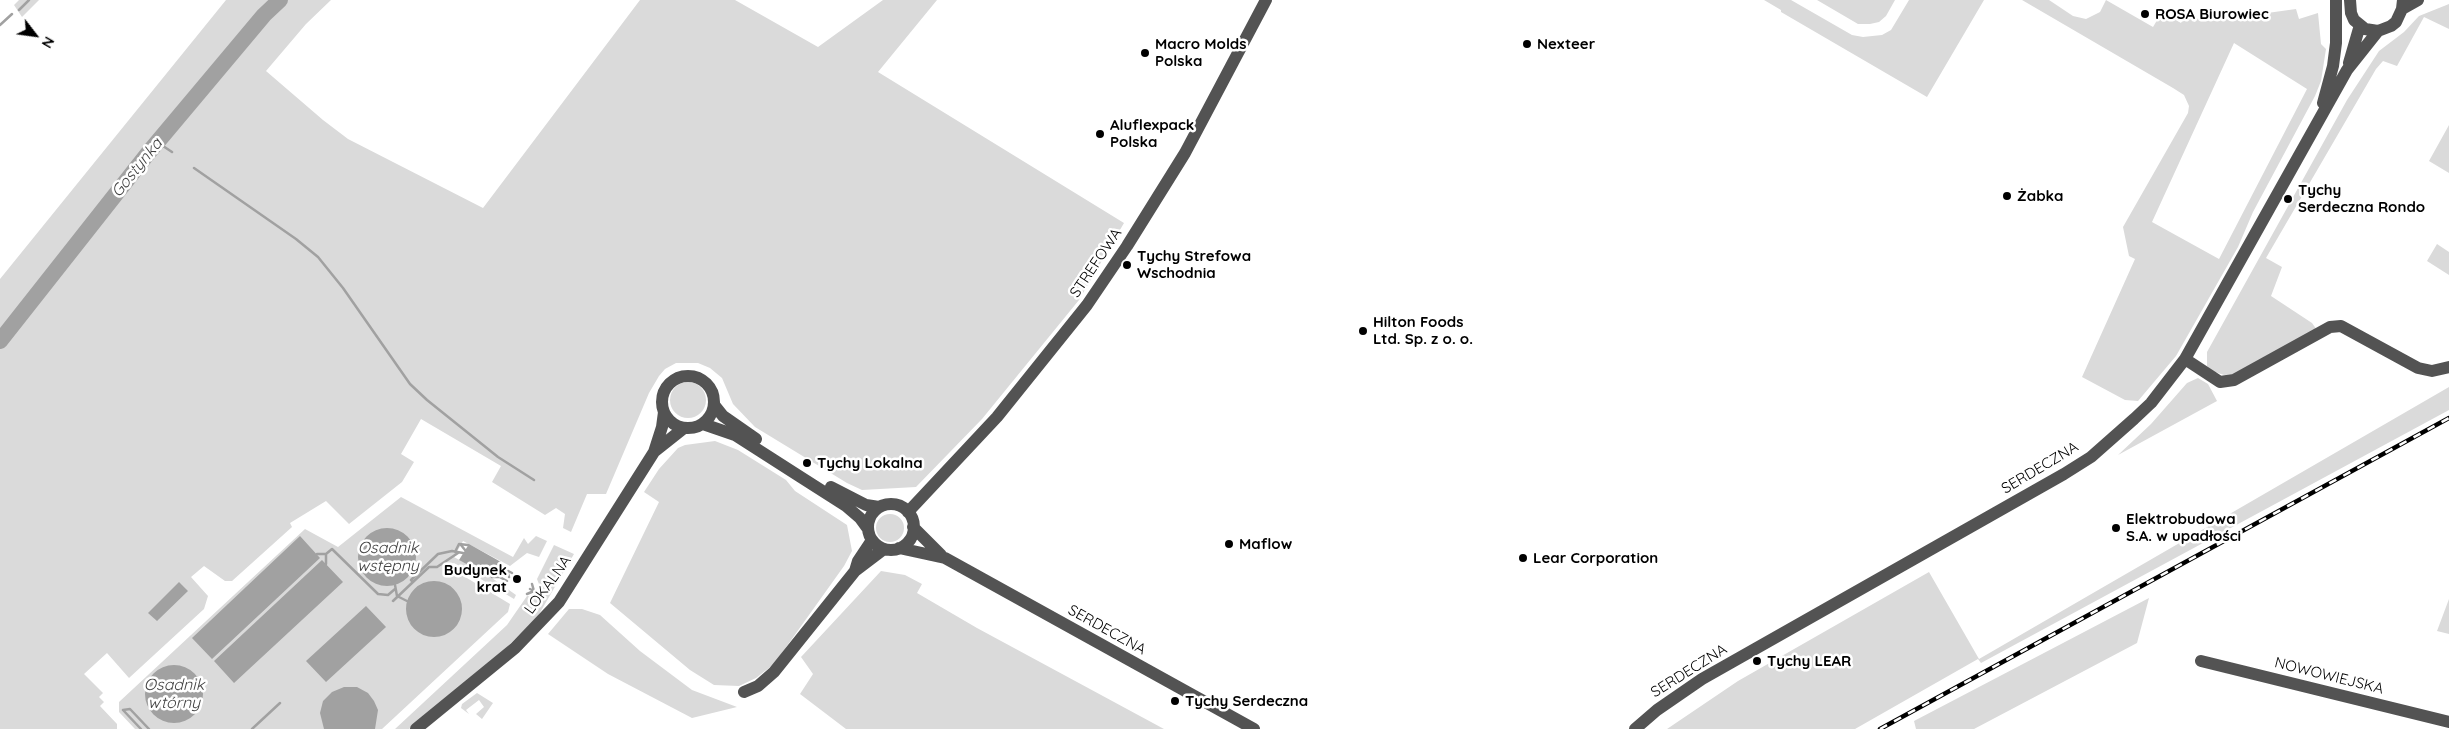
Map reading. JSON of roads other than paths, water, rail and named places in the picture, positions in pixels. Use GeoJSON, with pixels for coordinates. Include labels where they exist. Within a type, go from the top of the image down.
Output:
{"type":"FeatureCollection","features":[{"type":"Feature","properties":{"kind":"street","name":"STREFOWA"},"geometry":{"type":"LineString","coordinates":[[908,512],[997,417],[1044,361],[1098,289],[1185,153],[1266,0]]}},
{"type":"Feature","properties":{"kind":"street"},"geometry":{"type":"LineString","coordinates":[[2311,137],[2328,88],[2333,66],[2336,43],[2336,0]]}},
{"type":"Feature","properties":{"kind":"street"},"geometry":{"type":"LineString","coordinates":[[2350,0],[2351,14],[2360,26],[2378,31]]}},
{"type":"Feature","properties":{"kind":"street"},"geometry":{"type":"LineString","coordinates":[[2311,137],[2347,70],[2378,31],[2396,22],[2403,4],[2418,0]]}},
{"type":"Feature","properties":{"kind":"street"},"geometry":{"type":"LineString","coordinates":[[2347,70],[2360,26]]}},
{"type":"Feature","properties":{"kind":"street","name":"SERDECZNA"},"geometry":{"type":"LineString","coordinates":[[1635,729],[1657,710],[1702,679],[2040,489],[2084,461],[2112,440],[2150,403],[2185,359],[2311,137]]}},
{"type":"Feature","properties":{"kind":"street"},"geometry":{"type":"LineString","coordinates":[[2185,359],[2220,382],[2234,380],[2330,327],[2341,326],[2418,368],[2432,371],[2449,367]]}},
{"type":"Feature","properties":{"kind":"street"},"geometry":{"type":"LineString","coordinates":[[702,424],[712,413],[714,406],[713,391],[709,384],[696,376],[689,375],[674,379],[669,384],[662,398],[664,412],[674,424],[684,428],[702,424],[735,435],[846,506],[860,518],[870,535],[884,549]]}},
{"type":"Feature","properties":{"kind":"street"},"geometry":{"type":"LineString","coordinates":[[714,406],[744,432],[830,486],[866,504],[879,507],[898,505],[908,512],[913,527],[911,537],[899,548],[884,549],[855,571],[774,672],[758,686],[744,692]]}},
{"type":"Feature","properties":{"kind":"street","name":"LOKALNA"},"geometry":{"type":"LineString","coordinates":[[416,729],[504,658],[546,618],[559,602],[654,452],[662,427],[664,412]]}},
{"type":"Feature","properties":{"kind":"street","name":"LOKALNA"},"geometry":{"type":"LineString","coordinates":[[654,452],[684,428]]}},
{"type":"Feature","properties":{"kind":"street"},"geometry":{"type":"LineString","coordinates":[[855,571],[870,535],[870,516],[879,507]]}},
{"type":"Feature","properties":{"kind":"street","name":"SERDECZNA"},"geometry":{"type":"LineString","coordinates":[[913,527],[919,536],[945,558],[1254,729]]}},
{"type":"Feature","properties":{"kind":"street","name":"SERDECZNA"},"geometry":{"type":"LineString","coordinates":[[899,548],[945,558]]}},
{"type":"Feature","properties":{"kind":"street","name":"NOWOWIEJSKA"},"geometry":{"type":"LineString","coordinates":[[2201,661],[2431,723],[2449,722]]}},
{"type":"Feature","properties":{"kind":"water","name":"Osadnik wstępny"},"geometry":{"type":"Polygon","coordinates":[[[387,528],[403,533],[411,541],[416,557],[411,573],[403,581],[387,586],[371,581],[363,573],[358,557],[363,541],[371,533],[387,528]]]}},
{"type":"Feature","properties":{"kind":"water"},"geometry":{"type":"Polygon","coordinates":[[[300,536],[320,558],[212,659],[192,638],[300,536]]]}},
{"type":"Feature","properties":{"kind":"water"},"geometry":{"type":"Polygon","coordinates":[[[469,544],[501,562],[492,578],[459,560],[469,544]]]}},
{"type":"Feature","properties":{"kind":"water"},"geometry":{"type":"Polygon","coordinates":[[[322,560],[343,582],[234,683],[214,661],[322,560]]]}},
{"type":"Feature","properties":{"kind":"water","name":"Osadnik wstępny"},"geometry":{"type":"Polygon","coordinates":[[[429,581],[439,581],[454,589],[460,598],[462,609],[460,620],[454,629],[439,637],[429,637],[418,632],[411,625],[406,614],[406,604],[411,593],[418,586],[429,581]]]}},
{"type":"Feature","properties":{"kind":"water"},"geometry":{"type":"Polygon","coordinates":[[[179,582],[188,591],[157,621],[148,613],[179,582]]]}},
{"type":"Feature","properties":{"kind":"water"},"geometry":{"type":"Polygon","coordinates":[[[366,606],[386,627],[326,682],[306,661],[366,606]]]}},
{"type":"Feature","properties":{"kind":"water","name":"Osadnik wtórny"},"geometry":{"type":"Polygon","coordinates":[[[168,665],[180,665],[195,673],[203,688],[203,700],[195,715],[180,723],[168,723],[153,715],[145,700],[145,688],[153,673],[168,665]]]}},
{"type":"Feature","properties":{"kind":"water"},"geometry":{"type":"Polygon","coordinates":[[[344,687],[357,687],[368,693],[374,701],[378,710],[375,729],[324,729],[320,713],[323,701],[332,692],[344,687]]]}},
{"type":"Feature","properties":{"kind":"waterway"},"geometry":{"type":"LineString","coordinates":[[19,10],[29,0]]}},
{"type":"Feature","properties":{"kind":"waterway","name":"Gostynka"},"geometry":{"type":"LineString","coordinates":[[0,341],[149,152],[264,15],[280,0]]}},
{"type":"Feature","properties":{"kind":"waterway"},"geometry":{"type":"LineString","coordinates":[[0,25],[12,14]]}},
{"type":"Feature","properties":{"kind":"waterway"},"geometry":{"type":"LineString","coordinates":[[157,142],[172,152]]}},
{"type":"Feature","properties":{"kind":"waterway"},"geometry":{"type":"LineString","coordinates":[[194,168],[296,239],[318,257],[343,288],[410,384],[498,457],[534,480]]}},
{"type":"Feature","properties":{"kind":"waterway"},"geometry":{"type":"LineString","coordinates":[[455,552],[459,544],[468,545]]}},
{"type":"Feature","properties":{"kind":"waterway"},"geometry":{"type":"LineString","coordinates":[[461,545],[465,550]]}},
{"type":"Feature","properties":{"kind":"waterway"},"geometry":{"type":"LineString","coordinates":[[326,564],[326,554],[332,549],[378,594],[388,595],[395,589]]}},
{"type":"Feature","properties":{"kind":"waterway"},"geometry":{"type":"LineString","coordinates":[[458,553],[437,567],[429,567],[413,582],[411,580],[438,554],[452,551],[463,553]]}},
{"type":"Feature","properties":{"kind":"waterway"},"geometry":{"type":"LineString","coordinates":[[317,554],[326,554]]}},
{"type":"Feature","properties":{"kind":"waterway"},"geometry":{"type":"LineString","coordinates":[[497,569],[503,568],[500,563]]}},
{"type":"Feature","properties":{"kind":"waterway"},"geometry":{"type":"LineString","coordinates":[[499,566],[512,573]]}},
{"type":"Feature","properties":{"kind":"waterway"},"geometry":{"type":"LineString","coordinates":[[507,570],[509,577]]}},
{"type":"Feature","properties":{"kind":"waterway"},"geometry":{"type":"LineString","coordinates":[[492,577],[499,577],[496,571]]}},
{"type":"Feature","properties":{"kind":"waterway"},"geometry":{"type":"LineString","coordinates":[[494,574],[507,581]]}},
{"type":"Feature","properties":{"kind":"waterway"},"geometry":{"type":"LineString","coordinates":[[393,601],[413,582]]}},
{"type":"Feature","properties":{"kind":"waterway"},"geometry":{"type":"LineString","coordinates":[[532,584],[534,591],[539,594]]}},
{"type":"Feature","properties":{"kind":"waterway"},"geometry":{"type":"LineString","coordinates":[[395,585],[397,596],[407,601]]}},
{"type":"Feature","properties":{"kind":"waterway"},"geometry":{"type":"LineString","coordinates":[[527,594],[534,591],[530,589]]}},
{"type":"Feature","properties":{"kind":"waterway"},"geometry":{"type":"LineString","coordinates":[[252,729],[280,703]]}},
{"type":"Feature","properties":{"kind":"waterway"},"geometry":{"type":"LineString","coordinates":[[123,710],[130,709],[149,729]]}},
{"type":"Feature","properties":{"kind":"waterway"},"geometry":{"type":"LineString","coordinates":[[123,710],[141,729]]}},
{"type":"Feature","properties":{"kind":"railway"},"geometry":{"type":"LineString","coordinates":[[1880,729],[2449,418]]}},
{"type":"Feature","properties":{"kind":"place","name":"ROSA Biurowiec"},"geometry":{"type":"Point","coordinates":[2145,14]}},
{"type":"Feature","properties":{"kind":"place","name":"Nexteer"},"geometry":{"type":"Point","coordinates":[1527,44]}},
{"type":"Feature","properties":{"kind":"place","name":"Macro Molds Polska"},"geometry":{"type":"Point","coordinates":[1145,53]}},
{"type":"Feature","properties":{"kind":"place","name":"Aluflexpack Polska"},"geometry":{"type":"Point","coordinates":[1100,134]}},
{"type":"Feature","properties":{"kind":"place","name":"Żabka"},"geometry":{"type":"Point","coordinates":[2007,196]}},
{"type":"Feature","properties":{"kind":"place","name":"Tychy Serdeczna Rondo"},"geometry":{"type":"Point","coordinates":[2288,199]}},
{"type":"Feature","properties":{"kind":"place","name":"Tychy Strefowa Wschodnia"},"geometry":{"type":"Point","coordinates":[1127,265]}},
{"type":"Feature","properties":{"kind":"place","name":"Hilton Foods Ltd. Sp. z o. o."},"geometry":{"type":"Point","coordinates":[1363,331]}},
{"type":"Feature","properties":{"kind":"place","name":"Tychy Lokalna"},"geometry":{"type":"Point","coordinates":[807,463]}},
{"type":"Feature","properties":{"kind":"place","name":"Elektrobudowa S.A. w upadłości"},"geometry":{"type":"Point","coordinates":[2116,528]}},
{"type":"Feature","properties":{"kind":"place","name":"Maflow"},"geometry":{"type":"Point","coordinates":[1229,544]}},
{"type":"Feature","properties":{"kind":"place","name":"Lear Corporation"},"geometry":{"type":"Point","coordinates":[1523,558]}},
{"type":"Feature","properties":{"kind":"place","name":"Budynek krat"},"geometry":{"type":"Point","coordinates":[517,579]}},
{"type":"Feature","properties":{"kind":"place","name":"Tychy LEAR"},"geometry":{"type":"Point","coordinates":[1757,661]}},
{"type":"Feature","properties":{"kind":"place","name":"Tychy Serdeczna"},"geometry":{"type":"Point","coordinates":[1175,701]}}]}
